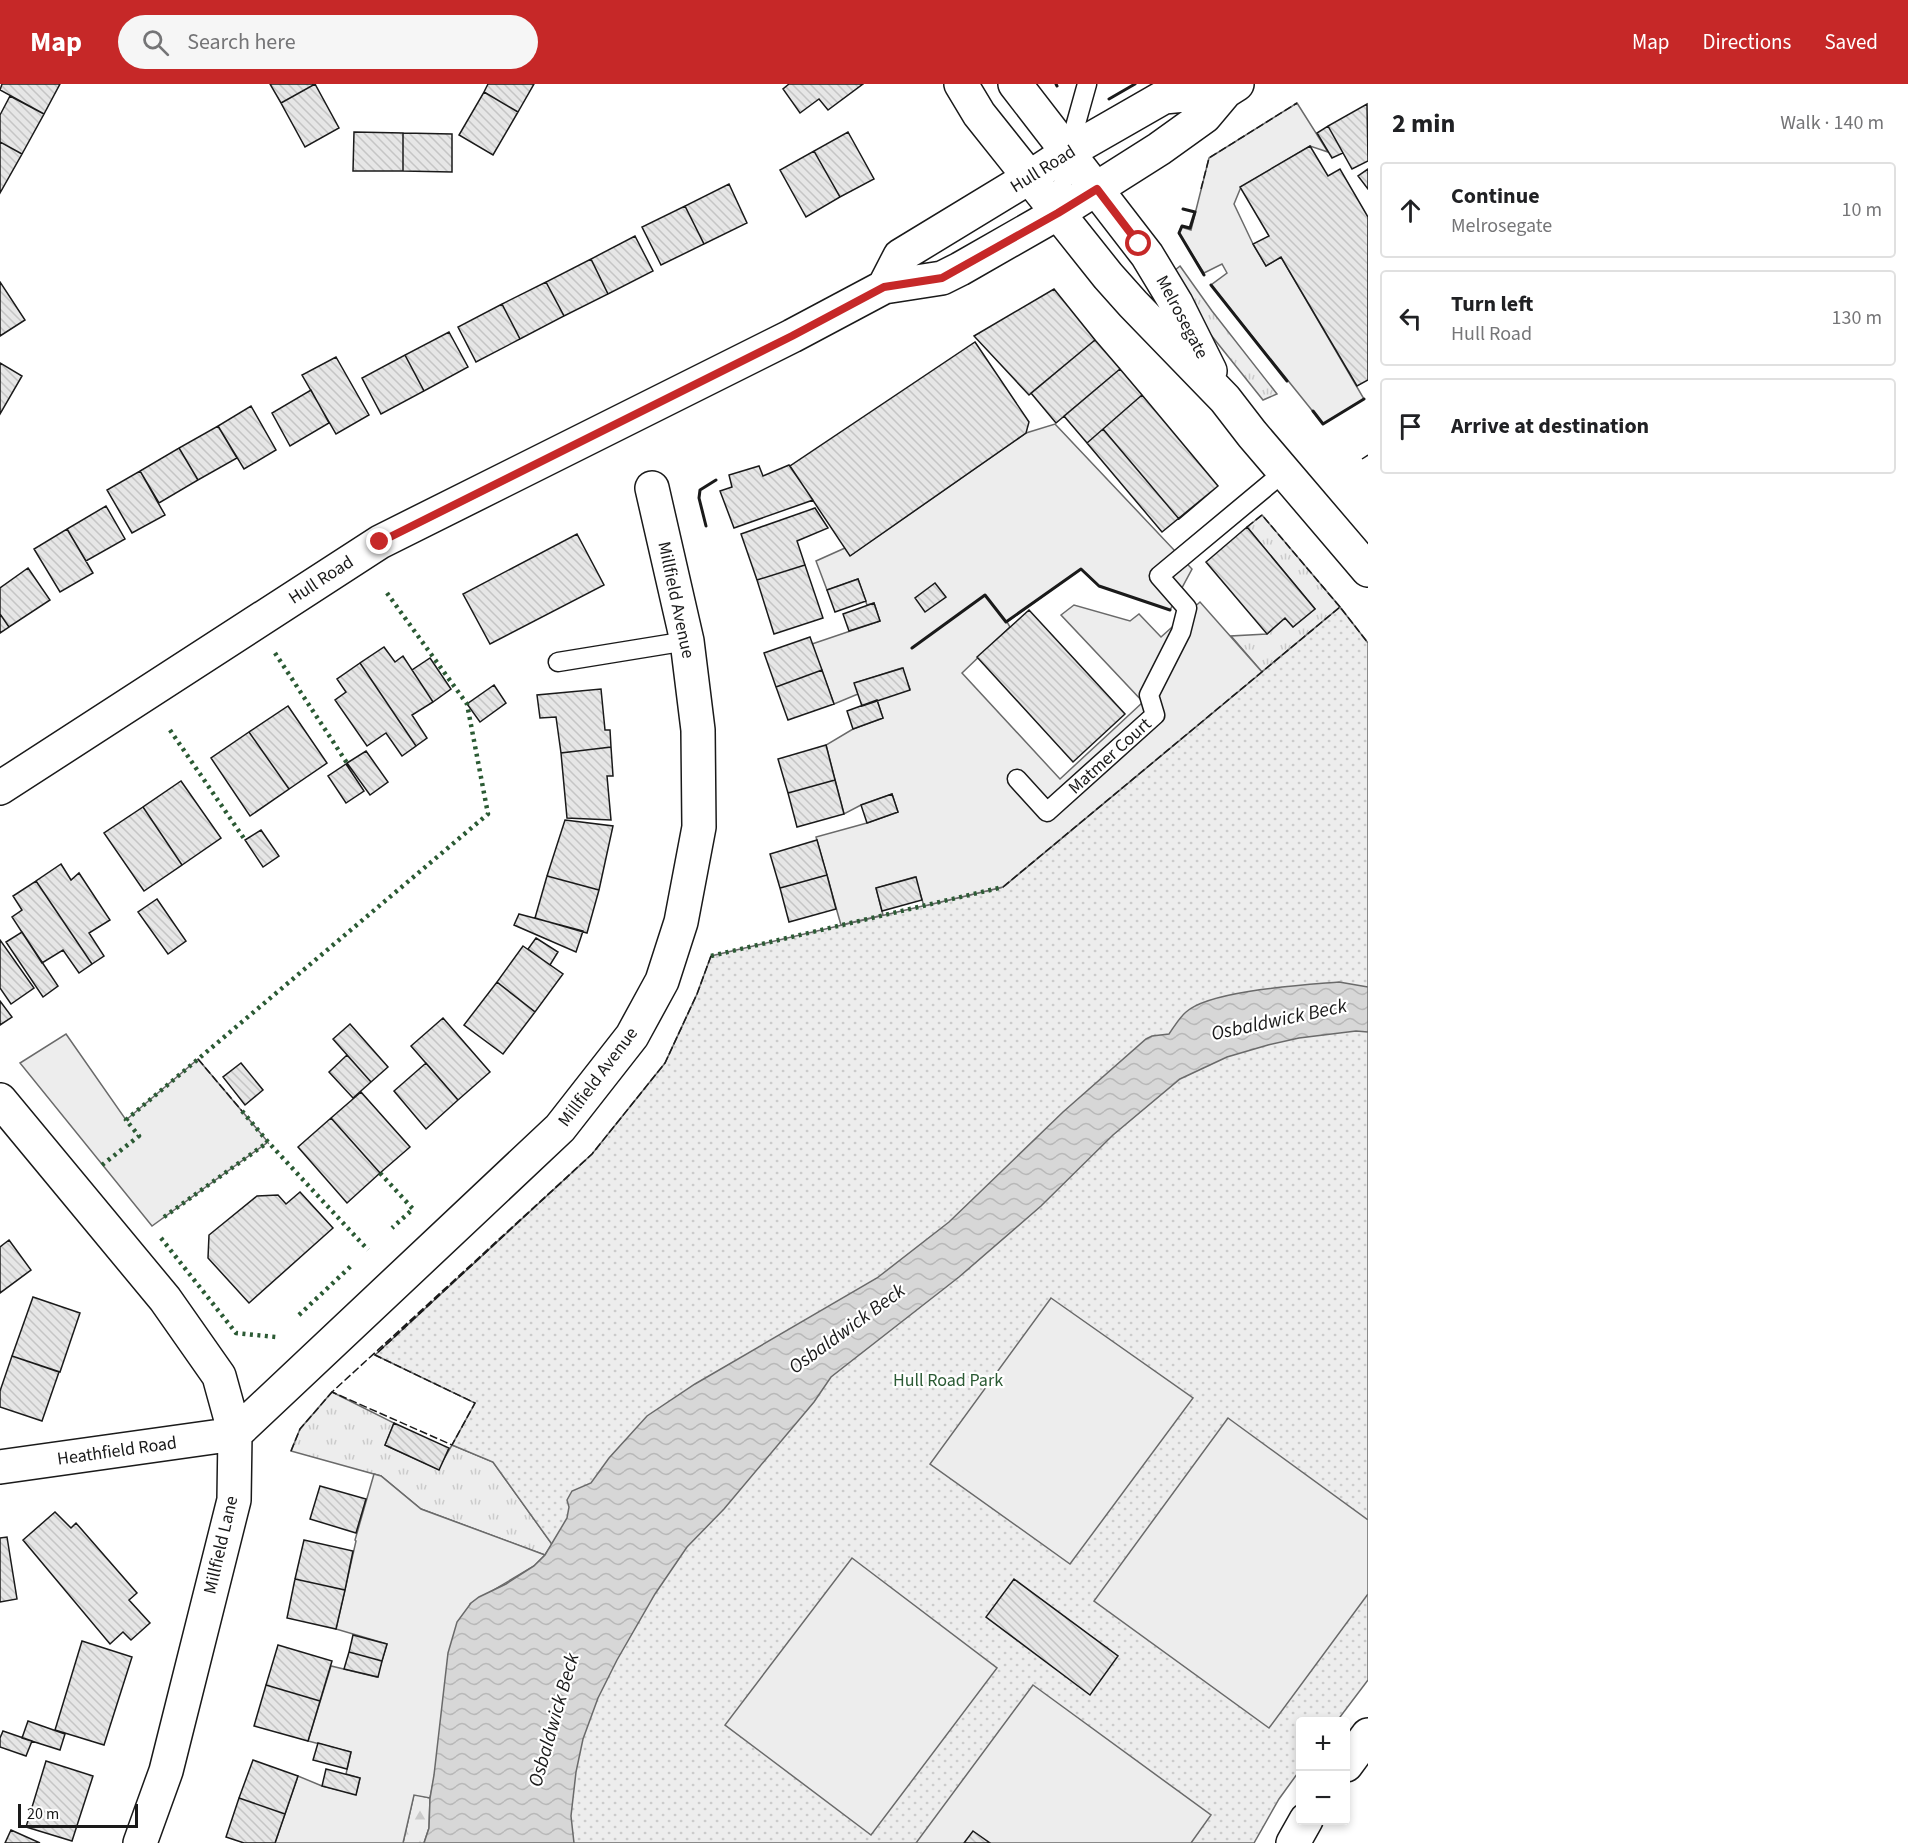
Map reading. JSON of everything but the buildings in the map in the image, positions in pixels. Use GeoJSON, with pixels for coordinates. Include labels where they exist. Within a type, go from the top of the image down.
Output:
{"type":"FeatureCollection","features":[{"type":"Feature","properties":{"kind":"street","name":"Melrosegate"},"geometry":{"type":"LineString","coordinates":[[961,84],[979,114],[1132,304],[1225,399],[1368,570]]}},
{"type":"Feature","properties":{"kind":"street","name":"Melrosegate"},"geometry":{"type":"LineString","coordinates":[[1015,84],[1147,255],[1176,303],[1225,399]]}},
{"type":"Feature","properties":{"kind":"street","name":"Hull Road"},"geometry":{"type":"LineString","coordinates":[[884,287],[900,256],[1068,152],[1164,97],[1232,87]]}},
{"type":"Feature","properties":{"kind":"street","name":"Hull Road"},"geometry":{"type":"LineString","coordinates":[[0,788],[380,542],[792,336],[884,287],[942,278],[1097,189],[1205,116],[1232,87]]}},
{"type":"Feature","properties":{"kind":"street","name":"Millfield Avenue"},"geometry":{"type":"LineString","coordinates":[[235,1434],[560,1128],[632,1036],[662,981],[681,922],[699,827],[698,730],[687,641],[652,488]]}},
{"type":"Feature","properties":{"kind":"street","name":"Millfield Lane"},"geometry":{"type":"LineString","coordinates":[[0,1100],[165,1299],[219,1376],[235,1434],[234,1500],[166,1770],[140,1843]]}},
{"type":"Feature","properties":{"kind":"street","name":"Heathfield Road"},"geometry":{"type":"LineString","coordinates":[[0,1467],[235,1434]]}},
{"type":"Feature","properties":{"kind":"street"},"geometry":{"type":"LineString","coordinates":[[1350,1760],[1368,1735]]}},
{"type":"Feature","properties":{"kind":"street"},"geometry":{"type":"LineString","coordinates":[[1293,1843],[1304,1825]]}},
{"type":"Feature","properties":{"kind":"lane"},"geometry":{"type":"LineString","coordinates":[[1058,213],[1068,152],[1087,84]]}},
{"type":"Feature","properties":{"kind":"lane","name":"Matmer Court"},"geometry":{"type":"LineString","coordinates":[[1017,779],[1047,812],[1155,715],[1149,695],[1181,632],[1187,608],[1159,576],[1284,472]]}},
{"type":"Feature","properties":{"kind":"lane"},"geometry":{"type":"LineString","coordinates":[[558,662],[687,641]]}},
{"type":"Feature","properties":{"kind":"green space"},"geometry":{"type":"Polygon","coordinates":[[[1180,266],[1277,394],[1263,400],[1187,305],[1167,277],[1180,266]]]}},
{"type":"Feature","properties":{"kind":"green space"},"geometry":{"type":"Polygon","coordinates":[[[1262,515],[1340,607],[1262,672],[1231,636],[1267,634],[1285,618],[1293,627],[1315,609],[1247,527],[1262,515]]]}},
{"type":"Feature","properties":{"kind":"green space","name":"Hull Road Park"},"geometry":{"type":"Polygon","coordinates":[[[1340,607],[1368,643],[1368,1680],[1340,1717],[1296,1717],[1296,1776],[1279,1799],[1254,1843],[519,1843],[589,1596],[493,1462],[452,1445],[475,1403],[375,1355],[592,1154],[665,1063],[697,994],[711,956],[1003,887],[1340,607]]]}},
{"type":"Feature","properties":{"kind":"green space"},"geometry":{"type":"Polygon","coordinates":[[[332,1392],[394,1423],[385,1445],[438,1469],[452,1445],[493,1462],[552,1544],[545,1555],[421,1509],[381,1476],[291,1451],[300,1429],[332,1392]]]}},
{"type":"Feature","properties":{"kind":"green space"},"geometry":{"type":"Polygon","coordinates":[[[414,1794],[430,1798],[429,1828],[424,1843],[403,1843],[414,1794]]]}},
{"type":"Feature","properties":{"kind":"shaded area"},"geometry":{"type":"Polygon","coordinates":[[[1297,103],[1328,152],[1310,146],[1241,187],[1234,204],[1266,266],[1281,257],[1364,399],[1323,424],[1211,285],[1227,273],[1222,264],[1204,273],[1179,234],[1181,227],[1191,230],[1209,158],[1297,103]]]}},
{"type":"Feature","properties":{"kind":"shaded area"},"geometry":{"type":"Polygon","coordinates":[[[1055,424],[1192,569],[1170,610],[1099,586],[1081,569],[1007,622],[1010,627],[962,673],[1060,779],[1143,702],[1061,615],[1074,605],[1130,621],[1139,614],[1161,637],[1200,602],[1262,672],[1003,887],[924,906],[915,877],[876,888],[883,915],[841,925],[816,837],[898,812],[892,794],[844,814],[826,745],[853,729],[883,718],[877,700],[910,689],[902,668],[855,683],[858,694],[834,704],[812,644],[880,621],[874,603],[867,605],[858,579],[827,590],[816,561],[845,548],[851,555],[1026,433],[1055,424]]]}},
{"type":"Feature","properties":{"kind":"shaded area"},"geometry":{"type":"Polygon","coordinates":[[[66,1034],[126,1120],[198,1059],[268,1142],[152,1226],[20,1063],[66,1034]]]}},
{"type":"Feature","properties":{"kind":"shaded area"},"geometry":{"type":"Polygon","coordinates":[[[1051,1298],[1193,1398],[1070,1564],[930,1464],[1051,1298]]]}},
{"type":"Feature","properties":{"kind":"shaded area"},"geometry":{"type":"Polygon","coordinates":[[[1228,1418],[1368,1520],[1368,1594],[1269,1728],[1094,1601],[1228,1418]]]}},
{"type":"Feature","properties":{"kind":"shaded area"},"geometry":{"type":"Polygon","coordinates":[[[374,1474],[381,1476],[421,1509],[545,1555],[534,1566],[470,1604],[430,1798],[414,1795],[403,1843],[275,1843],[298,1776],[322,1786],[356,1794],[360,1778],[346,1774],[351,1752],[308,1741],[331,1666],[377,1677],[387,1644],[336,1629],[355,1540],[374,1474]]]}},
{"type":"Feature","properties":{"kind":"shaded area"},"geometry":{"type":"Polygon","coordinates":[[[852,1558],[997,1668],[871,1835],[725,1725],[852,1558]]]}},
{"type":"Feature","properties":{"kind":"shaded area"},"geometry":{"type":"Polygon","coordinates":[[[1033,1685],[1211,1815],[1191,1843],[916,1843],[1033,1685]]]}},
{"type":"Feature","properties":{"kind":"water","name":"Osbaldwick Beck"},"geometry":{"type":"Polygon","coordinates":[[[1339,982],[1368,987],[1368,1032],[1356,1031],[1299,1038],[1268,1045],[1227,1057],[1180,1079],[1113,1135],[1041,1206],[959,1277],[831,1377],[814,1402],[724,1509],[687,1547],[655,1594],[617,1660],[598,1698],[583,1739],[576,1772],[571,1816],[574,1843],[424,1843],[429,1828],[430,1798],[448,1653],[457,1622],[471,1603],[534,1566],[545,1555],[567,1518],[569,1507],[567,1500],[572,1491],[591,1483],[609,1458],[647,1416],[695,1384],[877,1278],[949,1222],[1063,1112],[1146,1039],[1169,1034],[1186,1012],[1215,998],[1282,987],[1339,982]]]}},
{"type":"Feature","properties":{"kind":"hedge"},"geometry":{"type":"LineString","coordinates":[[102,1165],[139,1136],[126,1120],[488,814],[467,704],[387,593]]}},
{"type":"Feature","properties":{"kind":"hedge"},"geometry":{"type":"LineString","coordinates":[[275,653],[347,763]]}},
{"type":"Feature","properties":{"kind":"hedge"},"geometry":{"type":"LineString","coordinates":[[170,730],[245,840]]}},
{"type":"Feature","properties":{"kind":"hedge"},"geometry":{"type":"LineString","coordinates":[[711,956],[1003,887]]}},
{"type":"Feature","properties":{"kind":"hedge"},"geometry":{"type":"LineString","coordinates":[[242,1111],[368,1250]]}},
{"type":"Feature","properties":{"kind":"hedge"},"geometry":{"type":"LineString","coordinates":[[164,1217],[268,1142]]}},
{"type":"Feature","properties":{"kind":"hedge"},"geometry":{"type":"LineString","coordinates":[[380,1173],[413,1209],[392,1228]]}},
{"type":"Feature","properties":{"kind":"hedge"},"geometry":{"type":"LineString","coordinates":[[161,1238],[236,1333],[276,1337]]}},
{"type":"Feature","properties":{"kind":"hedge"},"geometry":{"type":"LineString","coordinates":[[299,1315],[351,1266]]}},
{"type":"Feature","properties":{"kind":"fence"},"geometry":{"type":"LineString","coordinates":[[1201,189],[1209,158],[1297,103]]}},
{"type":"Feature","properties":{"kind":"fence"},"geometry":{"type":"LineString","coordinates":[[1362,459],[1368,455]]}},
{"type":"Feature","properties":{"kind":"fence"},"geometry":{"type":"LineString","coordinates":[[1247,527],[1262,515],[1340,607]]}},
{"type":"Feature","properties":{"kind":"fence"},"geometry":{"type":"LineString","coordinates":[[1003,887],[1340,607],[1368,643]]}},
{"type":"Feature","properties":{"kind":"fence"},"geometry":{"type":"LineString","coordinates":[[711,956],[697,994],[665,1063],[592,1154],[332,1392],[452,1445],[475,1403],[375,1355],[592,1154],[665,1063],[697,994],[711,956]]}},
{"type":"Feature","properties":{"kind":"fence"},"geometry":{"type":"LineString","coordinates":[[198,1059],[242,1111]]}},
{"type":"Feature","properties":{"kind":"fence"},"geometry":{"type":"LineString","coordinates":[[291,1451],[300,1429],[332,1392]]}},
{"type":"Feature","properties":{"kind":"wall"},"geometry":{"type":"LineString","coordinates":[[1109,99],[1135,84]]}},
{"type":"Feature","properties":{"kind":"wall"},"geometry":{"type":"LineString","coordinates":[[1183,209],[1195,212],[1190,228],[1182,226],[1179,233],[1204,275]]}},
{"type":"Feature","properties":{"kind":"wall"},"geometry":{"type":"LineString","coordinates":[[1211,285],[1287,381]]}},
{"type":"Feature","properties":{"kind":"wall"},"geometry":{"type":"LineString","coordinates":[[1313,411],[1323,424],[1364,399]]}},
{"type":"Feature","properties":{"kind":"wall"},"geometry":{"type":"LineString","coordinates":[[706,526],[699,498],[700,490],[716,480]]}},
{"type":"Feature","properties":{"kind":"wall"},"geometry":{"type":"LineString","coordinates":[[912,648],[985,595],[1006,622],[1081,569],[1099,586],[1170,610]]}},
{"type":"Feature","properties":{"kind":"route"},"geometry":{"type":"LineString","coordinates":[[380,542],[792,336],[884,287],[942,278],[1097,189],[1139,244]]}}]}
